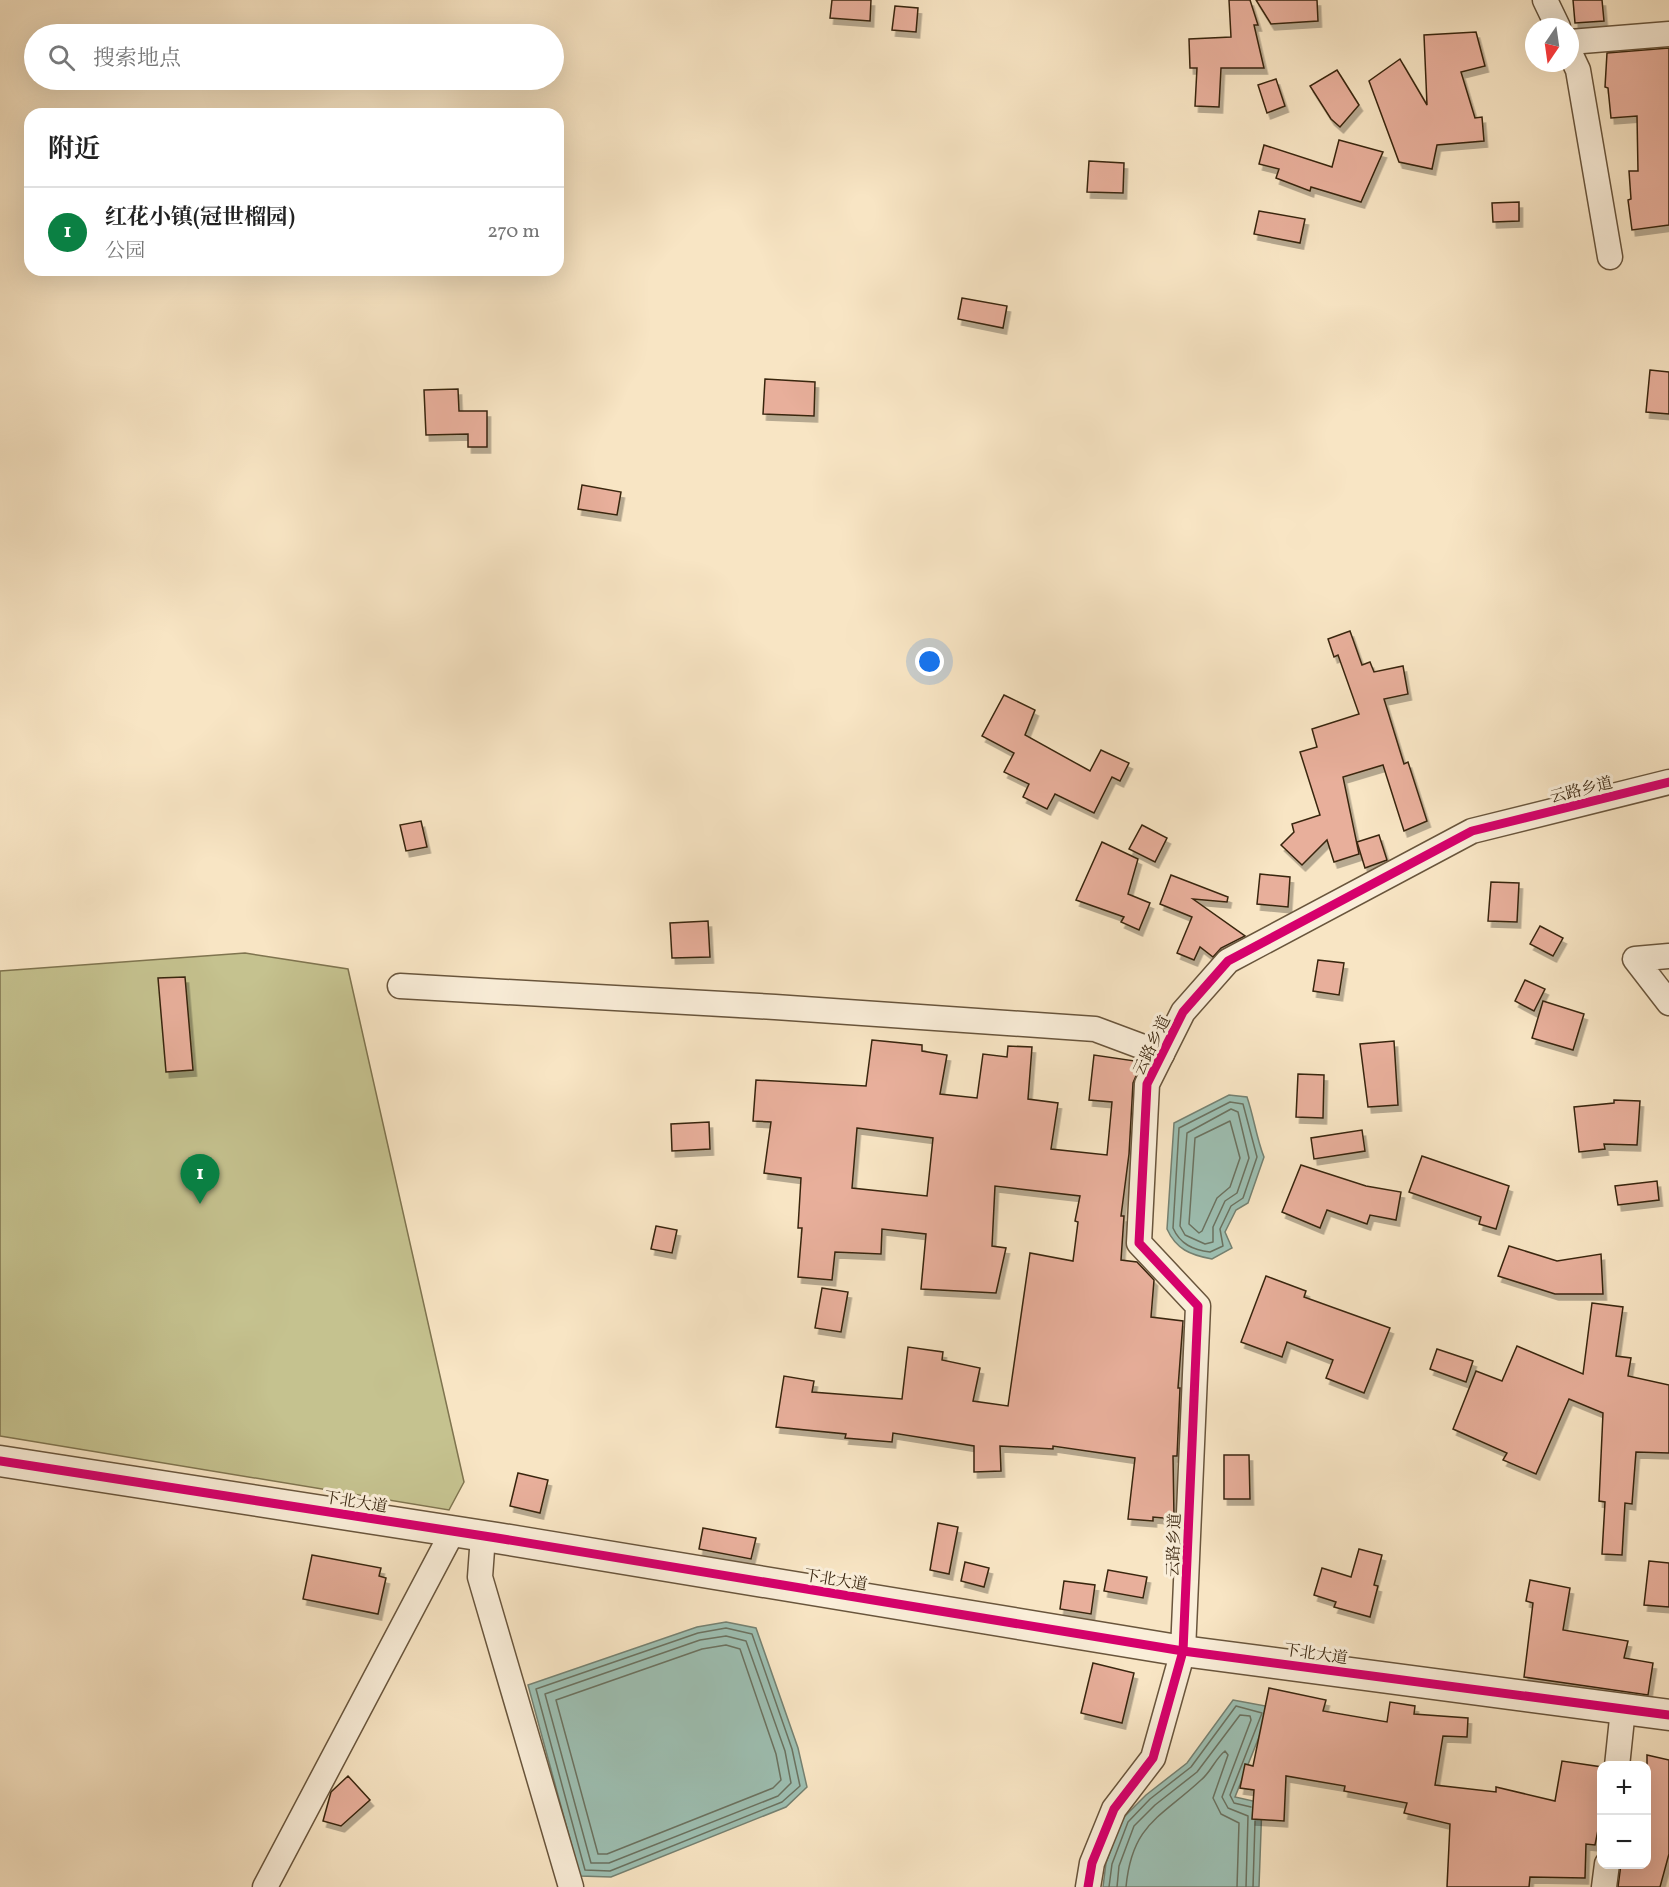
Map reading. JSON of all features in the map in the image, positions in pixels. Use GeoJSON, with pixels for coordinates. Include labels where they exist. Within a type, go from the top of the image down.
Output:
{"type":"FeatureCollection","features":[{"type":"Feature","properties":{"kind":"street"},"geometry":{"type":"LineString","coordinates":[[1545,0],[1554,18]]}},
{"type":"Feature","properties":{"kind":"street"},"geometry":{"type":"LineString","coordinates":[[1579,41],[1669,34]]}},
{"type":"Feature","properties":{"kind":"street"},"geometry":{"type":"LineString","coordinates":[[1578,72],[1610,257]]}},
{"type":"Feature","properties":{"kind":"street","name":"云路乡道"},"geometry":{"type":"LineString","coordinates":[[1088,1887],[1092,1863],[1114,1809],[1153,1758],[1183,1651],[1198,1306],[1139,1243],[1147,1084],[1183,1012],[1228,961],[1472,831],[1669,782]]}},
{"type":"Feature","properties":{"kind":"street"},"geometry":{"type":"LineString","coordinates":[[1669,956],[1635,959],[1669,1003]]}},
{"type":"Feature","properties":{"kind":"street"},"geometry":{"type":"LineString","coordinates":[[400,986],[775,1007],[1095,1029],[1162,1054]]}},
{"type":"Feature","properties":{"kind":"street","name":"下北大道"},"geometry":{"type":"LineString","coordinates":[[0,1461],[453,1531],[1183,1651],[1669,1715]]}},
{"type":"Feature","properties":{"kind":"street"},"geometry":{"type":"LineString","coordinates":[[265,1887],[453,1531]]}},
{"type":"Feature","properties":{"kind":"street"},"geometry":{"type":"LineString","coordinates":[[483,1536],[480,1577],[571,1887]]}},
{"type":"Feature","properties":{"kind":"street"},"geometry":{"type":"LineString","coordinates":[[1618,1761],[1623,1709]]}},
{"type":"Feature","properties":{"kind":"street"},"geometry":{"type":"LineString","coordinates":[[1604,1887],[1606,1869]]}},
{"type":"Feature","properties":{"kind":"shaded area"},"geometry":{"type":"Polygon","coordinates":[[[245,953],[348,969],[464,1482],[449,1510],[0,1436],[0,971],[245,953]]]}},
{"type":"Feature","properties":{"kind":"water"},"geometry":{"type":"Polygon","coordinates":[[[1229,1095],[1247,1097],[1264,1157],[1248,1203],[1236,1210],[1225,1232],[1232,1248],[1212,1259],[1179,1246],[1167,1229],[1174,1123],[1229,1095]]]}},
{"type":"Feature","properties":{"kind":"water"},"geometry":{"type":"Polygon","coordinates":[[[726,1622],[756,1628],[798,1748],[807,1787],[786,1807],[611,1877],[580,1876],[528,1685],[697,1627],[726,1622]]]}},
{"type":"Feature","properties":{"kind":"water"},"geometry":{"type":"Polygon","coordinates":[[[1233,1700],[1271,1707],[1235,1797],[1262,1803],[1259,1887],[1103,1887],[1106,1863],[1122,1819],[1146,1795],[1187,1763],[1233,1700]]]}},
{"type":"Feature","properties":{"kind":"building"},"geometry":{"type":"Polygon","coordinates":[[[832,0],[871,0],[870,21],[830,18],[832,0]]]}},
{"type":"Feature","properties":{"kind":"building"},"geometry":{"type":"Polygon","coordinates":[[[1229,0],[1250,0],[1258,25],[1254,25],[1264,68],[1221,68],[1219,107],[1195,106],[1197,68],[1190,68],[1189,39],[1231,37],[1229,0]]]}},
{"type":"Feature","properties":{"kind":"building"},"geometry":{"type":"Polygon","coordinates":[[[1256,0],[1317,0],[1318,21],[1271,24],[1256,0]]]}},
{"type":"Feature","properties":{"kind":"building"},"geometry":{"type":"Polygon","coordinates":[[[1573,0],[1602,0],[1604,21],[1579,23],[1579,18],[1575,18],[1573,0]]]}},
{"type":"Feature","properties":{"kind":"building"},"geometry":{"type":"Polygon","coordinates":[[[895,6],[918,8],[916,32],[892,30],[895,6]]]}},
{"type":"Feature","properties":{"kind":"building"},"geometry":{"type":"Polygon","coordinates":[[[1476,32],[1485,66],[1461,72],[1475,118],[1482,117],[1484,141],[1437,145],[1432,169],[1399,162],[1369,81],[1400,59],[1427,105],[1424,35],[1476,32]]]}},
{"type":"Feature","properties":{"kind":"building"},"geometry":{"type":"Polygon","coordinates":[[[1669,48],[1669,225],[1632,230],[1628,200],[1631,199],[1629,171],[1638,171],[1637,116],[1611,118],[1608,88],[1605,87],[1607,53],[1669,48]]]}},
{"type":"Feature","properties":{"kind":"building"},"geometry":{"type":"Polygon","coordinates":[[[1337,70],[1359,105],[1340,127],[1331,119],[1310,86],[1337,70]]]}},
{"type":"Feature","properties":{"kind":"building"},"geometry":{"type":"Polygon","coordinates":[[[1276,79],[1285,106],[1267,113],[1258,85],[1276,79]]]}},
{"type":"Feature","properties":{"kind":"building"},"geometry":{"type":"Polygon","coordinates":[[[1339,140],[1383,152],[1361,202],[1311,187],[1310,191],[1276,178],[1279,169],[1259,164],[1264,145],[1332,167],[1339,140]]]}},
{"type":"Feature","properties":{"kind":"building"},"geometry":{"type":"Polygon","coordinates":[[[1089,161],[1124,163],[1123,193],[1087,192],[1089,161]]]}},
{"type":"Feature","properties":{"kind":"building"},"geometry":{"type":"Polygon","coordinates":[[[1519,202],[1519,221],[1493,222],[1492,203],[1519,202]]]}},
{"type":"Feature","properties":{"kind":"building"},"geometry":{"type":"Polygon","coordinates":[[[1259,211],[1305,219],[1300,243],[1254,234],[1259,211]]]}},
{"type":"Feature","properties":{"kind":"building"},"geometry":{"type":"Polygon","coordinates":[[[962,298],[1007,306],[1003,328],[958,319],[962,298]]]}},
{"type":"Feature","properties":{"kind":"building"},"geometry":{"type":"Polygon","coordinates":[[[1650,370],[1669,372],[1669,414],[1646,412],[1650,370]]]}},
{"type":"Feature","properties":{"kind":"building"},"geometry":{"type":"Polygon","coordinates":[[[765,379],[815,382],[814,416],[763,414],[765,379]]]}},
{"type":"Feature","properties":{"kind":"building"},"geometry":{"type":"Polygon","coordinates":[[[458,389],[459,411],[487,411],[487,447],[468,447],[468,434],[426,435],[424,390],[458,389]]]}},
{"type":"Feature","properties":{"kind":"building"},"geometry":{"type":"Polygon","coordinates":[[[582,485],[621,492],[617,515],[578,509],[582,485]]]}},
{"type":"Feature","properties":{"kind":"building"},"geometry":{"type":"Polygon","coordinates":[[[1350,631],[1362,665],[1370,662],[1374,672],[1403,666],[1408,694],[1384,699],[1404,764],[1408,762],[1427,821],[1404,831],[1383,765],[1343,777],[1359,854],[1334,862],[1327,840],[1302,865],[1281,845],[1294,832],[1292,824],[1320,815],[1300,752],[1317,747],[1312,729],[1359,714],[1338,655],[1334,657],[1328,639],[1350,631]]]}},
{"type":"Feature","properties":{"kind":"building"},"geometry":{"type":"Polygon","coordinates":[[[1004,695],[1035,710],[1025,735],[1090,771],[1101,750],[1129,763],[1120,781],[1112,777],[1094,813],[1055,794],[1047,809],[1023,797],[1029,784],[1004,772],[1014,753],[982,736],[1004,695]]]}},
{"type":"Feature","properties":{"kind":"building"},"geometry":{"type":"Polygon","coordinates":[[[421,821],[427,847],[406,851],[400,825],[421,821]]]}},
{"type":"Feature","properties":{"kind":"building"},"geometry":{"type":"Polygon","coordinates":[[[1142,825],[1167,838],[1155,862],[1129,849],[1142,825]]]}},
{"type":"Feature","properties":{"kind":"building"},"geometry":{"type":"Polygon","coordinates":[[[1379,835],[1387,860],[1365,868],[1357,842],[1379,835]]]}},
{"type":"Feature","properties":{"kind":"building"},"geometry":{"type":"Polygon","coordinates":[[[1102,842],[1138,859],[1128,894],[1150,903],[1139,930],[1121,922],[1124,917],[1076,900],[1102,842]]]}},
{"type":"Feature","properties":{"kind":"building"},"geometry":{"type":"Polygon","coordinates":[[[1260,874],[1290,877],[1288,907],[1257,904],[1260,874]]]}},
{"type":"Feature","properties":{"kind":"building"},"geometry":{"type":"Polygon","coordinates":[[[1171,875],[1228,897],[1227,902],[1193,899],[1245,936],[1221,948],[1213,957],[1200,947],[1194,960],[1177,953],[1192,917],[1160,904],[1171,875]]]}},
{"type":"Feature","properties":{"kind":"building"},"geometry":{"type":"Polygon","coordinates":[[[1491,882],[1519,883],[1517,922],[1488,921],[1491,882]]]}},
{"type":"Feature","properties":{"kind":"building"},"geometry":{"type":"Polygon","coordinates":[[[708,921],[710,957],[672,958],[670,923],[708,921]]]}},
{"type":"Feature","properties":{"kind":"building"},"geometry":{"type":"Polygon","coordinates":[[[1540,926],[1563,938],[1553,956],[1530,944],[1540,926]]]}},
{"type":"Feature","properties":{"kind":"building"},"geometry":{"type":"Polygon","coordinates":[[[1318,960],[1344,963],[1339,995],[1313,991],[1318,960]]]}},
{"type":"Feature","properties":{"kind":"building"},"geometry":{"type":"Polygon","coordinates":[[[185,977],[193,1070],[166,1072],[158,978],[185,977]]]}},
{"type":"Feature","properties":{"kind":"building"},"geometry":{"type":"Polygon","coordinates":[[[1525,980],[1545,989],[1534,1011],[1515,1001],[1525,980]]]}},
{"type":"Feature","properties":{"kind":"building"},"geometry":{"type":"Polygon","coordinates":[[[1543,1001],[1584,1014],[1573,1050],[1532,1038],[1543,1001]]]}},
{"type":"Feature","properties":{"kind":"building"},"geometry":{"type":"Polygon","coordinates":[[[872,1040],[922,1045],[922,1051],[947,1055],[940,1094],[977,1098],[983,1054],[1007,1057],[1008,1046],[1032,1047],[1028,1099],[1058,1103],[1051,1149],[1107,1155],[1112,1102],[1089,1100],[1094,1055],[1142,1062],[1133,1083],[1129,1154],[1121,1216],[1124,1216],[1121,1260],[1137,1262],[1154,1280],[1151,1317],[1183,1321],[1178,1388],[1180,1388],[1177,1456],[1173,1456],[1174,1519],[1153,1517],[1153,1521],[1128,1519],[1135,1458],[1053,1446],[1053,1449],[1000,1446],[1001,1471],[974,1472],[974,1446],[893,1433],[892,1442],[845,1438],[846,1434],[776,1427],[784,1376],[814,1381],[812,1392],[902,1399],[908,1347],[943,1352],[942,1360],[980,1368],[973,1401],[1008,1406],[1030,1253],[1073,1261],[1078,1222],[1075,1221],[1080,1196],[995,1186],[992,1246],[1006,1248],[996,1293],[921,1289],[926,1234],[882,1229],[881,1254],[835,1252],[832,1280],[798,1277],[802,1228],[798,1228],[801,1178],[764,1173],[771,1122],[753,1121],[756,1080],[866,1086],[872,1040]],[[857,1128],[852,1188],[927,1196],[933,1138],[857,1128]]]}},
{"type":"Feature","properties":{"kind":"building"},"geometry":{"type":"Polygon","coordinates":[[[1394,1041],[1398,1105],[1368,1107],[1360,1044],[1394,1041]]]}},
{"type":"Feature","properties":{"kind":"building"},"geometry":{"type":"Polygon","coordinates":[[[1298,1074],[1324,1075],[1323,1118],[1296,1117],[1298,1074]]]}},
{"type":"Feature","properties":{"kind":"building"},"geometry":{"type":"Polygon","coordinates":[[[1614,1100],[1640,1101],[1637,1145],[1604,1144],[1605,1149],[1579,1152],[1574,1107],[1614,1103],[1614,1100]]]}},
{"type":"Feature","properties":{"kind":"building"},"geometry":{"type":"Polygon","coordinates":[[[709,1122],[710,1149],[672,1151],[671,1124],[709,1122]]]}},
{"type":"Feature","properties":{"kind":"building"},"geometry":{"type":"Polygon","coordinates":[[[1362,1130],[1365,1151],[1314,1159],[1311,1138],[1362,1130]]]}},
{"type":"Feature","properties":{"kind":"building"},"geometry":{"type":"Polygon","coordinates":[[[1422,1156],[1509,1186],[1496,1229],[1479,1224],[1481,1217],[1409,1192],[1422,1156]]]}},
{"type":"Feature","properties":{"kind":"building"},"geometry":{"type":"Polygon","coordinates":[[[1301,1165],[1366,1186],[1401,1192],[1396,1220],[1370,1215],[1367,1224],[1327,1210],[1320,1228],[1282,1212],[1301,1165]]]}},
{"type":"Feature","properties":{"kind":"building"},"geometry":{"type":"Polygon","coordinates":[[[1657,1181],[1659,1200],[1618,1205],[1615,1186],[1657,1181]]]}},
{"type":"Feature","properties":{"kind":"building"},"geometry":{"type":"Polygon","coordinates":[[[656,1226],[677,1230],[672,1253],[651,1249],[656,1226]]]}},
{"type":"Feature","properties":{"kind":"building"},"geometry":{"type":"Polygon","coordinates":[[[1509,1246],[1557,1261],[1601,1254],[1603,1294],[1555,1294],[1498,1276],[1509,1246]]]}},
{"type":"Feature","properties":{"kind":"building"},"geometry":{"type":"Polygon","coordinates":[[[1266,1276],[1306,1291],[1304,1297],[1390,1328],[1364,1393],[1326,1378],[1333,1360],[1287,1342],[1282,1357],[1241,1342],[1266,1276]]]}},
{"type":"Feature","properties":{"kind":"building"},"geometry":{"type":"Polygon","coordinates":[[[822,1288],[848,1292],[841,1332],[815,1328],[822,1288]]]}},
{"type":"Feature","properties":{"kind":"building"},"geometry":{"type":"Polygon","coordinates":[[[1592,1303],[1623,1307],[1616,1356],[1631,1358],[1628,1376],[1669,1385],[1669,1453],[1636,1452],[1632,1504],[1625,1503],[1622,1555],[1602,1554],[1605,1502],[1599,1501],[1603,1413],[1569,1399],[1536,1474],[1503,1460],[1507,1453],[1453,1429],[1476,1371],[1502,1381],[1517,1346],[1583,1374],[1592,1303]]]}},
{"type":"Feature","properties":{"kind":"building"},"geometry":{"type":"Polygon","coordinates":[[[1437,1349],[1473,1361],[1466,1382],[1430,1369],[1437,1349]]]}},
{"type":"Feature","properties":{"kind":"building"},"geometry":{"type":"Polygon","coordinates":[[[1224,1455],[1249,1455],[1250,1499],[1224,1499],[1224,1455]]]}},
{"type":"Feature","properties":{"kind":"building"},"geometry":{"type":"Polygon","coordinates":[[[518,1473],[548,1480],[540,1513],[510,1506],[518,1473]]]}},
{"type":"Feature","properties":{"kind":"building"},"geometry":{"type":"Polygon","coordinates":[[[938,1523],[958,1527],[949,1574],[930,1570],[938,1523]]]}},
{"type":"Feature","properties":{"kind":"building"},"geometry":{"type":"Polygon","coordinates":[[[703,1528],[756,1538],[751,1559],[699,1549],[703,1528]]]}},
{"type":"Feature","properties":{"kind":"building"},"geometry":{"type":"Polygon","coordinates":[[[1359,1549],[1382,1555],[1374,1585],[1378,1586],[1370,1617],[1334,1607],[1336,1602],[1314,1595],[1322,1568],[1351,1577],[1359,1549]]]}},
{"type":"Feature","properties":{"kind":"building"},"geometry":{"type":"Polygon","coordinates":[[[312,1555],[381,1568],[379,1576],[386,1578],[378,1614],[303,1599],[312,1555]]]}},
{"type":"Feature","properties":{"kind":"building"},"geometry":{"type":"Polygon","coordinates":[[[1649,1561],[1669,1563],[1669,1607],[1644,1605],[1649,1561]]]}},
{"type":"Feature","properties":{"kind":"building"},"geometry":{"type":"Polygon","coordinates":[[[965,1562],[989,1568],[984,1587],[961,1581],[965,1562]]]}},
{"type":"Feature","properties":{"kind":"building"},"geometry":{"type":"Polygon","coordinates":[[[1108,1570],[1147,1577],[1143,1598],[1104,1591],[1108,1570]]]}},
{"type":"Feature","properties":{"kind":"building"},"geometry":{"type":"Polygon","coordinates":[[[1530,1580],[1570,1588],[1563,1630],[1628,1641],[1624,1658],[1653,1663],[1648,1695],[1524,1677],[1533,1603],[1526,1601],[1530,1580]]]}},
{"type":"Feature","properties":{"kind":"building"},"geometry":{"type":"Polygon","coordinates":[[[1064,1581],[1095,1585],[1091,1614],[1060,1609],[1064,1581]]]}},
{"type":"Feature","properties":{"kind":"building"},"geometry":{"type":"Polygon","coordinates":[[[1093,1663],[1134,1673],[1122,1723],[1081,1713],[1093,1663]]]}},
{"type":"Feature","properties":{"kind":"building"},"geometry":{"type":"Polygon","coordinates":[[[1269,1688],[1326,1700],[1323,1711],[1387,1722],[1390,1702],[1415,1706],[1414,1714],[1468,1718],[1467,1737],[1443,1736],[1435,1785],[1496,1792],[1496,1787],[1555,1801],[1562,1761],[1597,1766],[1595,1845],[1586,1844],[1585,1878],[1530,1877],[1529,1887],[1447,1887],[1450,1824],[1404,1813],[1407,1803],[1344,1791],[1345,1786],[1286,1776],[1284,1821],[1252,1819],[1254,1790],[1240,1788],[1245,1764],[1253,1766],[1269,1688]]]}},
{"type":"Feature","properties":{"kind":"building"},"geometry":{"type":"Polygon","coordinates":[[[1647,1755],[1669,1760],[1669,1854],[1660,1887],[1618,1887],[1620,1869],[1651,1869],[1651,1761],[1647,1761],[1647,1755]]]}},
{"type":"Feature","properties":{"kind":"building"},"geometry":{"type":"Polygon","coordinates":[[[348,1776],[370,1800],[341,1826],[323,1821],[331,1792],[348,1776]]]}},
{"type":"Feature","properties":{"kind":"cycle path"},"geometry":{"type":"LineString","coordinates":[[1088,1887],[1092,1863],[1114,1809],[1153,1758],[1183,1651],[1198,1306],[1139,1243],[1147,1084],[1183,1012],[1228,961],[1472,831],[1669,782]]}},
{"type":"Feature","properties":{"kind":"cycle path"},"geometry":{"type":"LineString","coordinates":[[0,1461],[497,1538],[1183,1651],[1669,1715]]}},
{"type":"Feature","properties":{"kind":"place","name":"红花小镇(冠世榴园)"},"geometry":{"type":"Point","coordinates":[200,1204]}}]}
